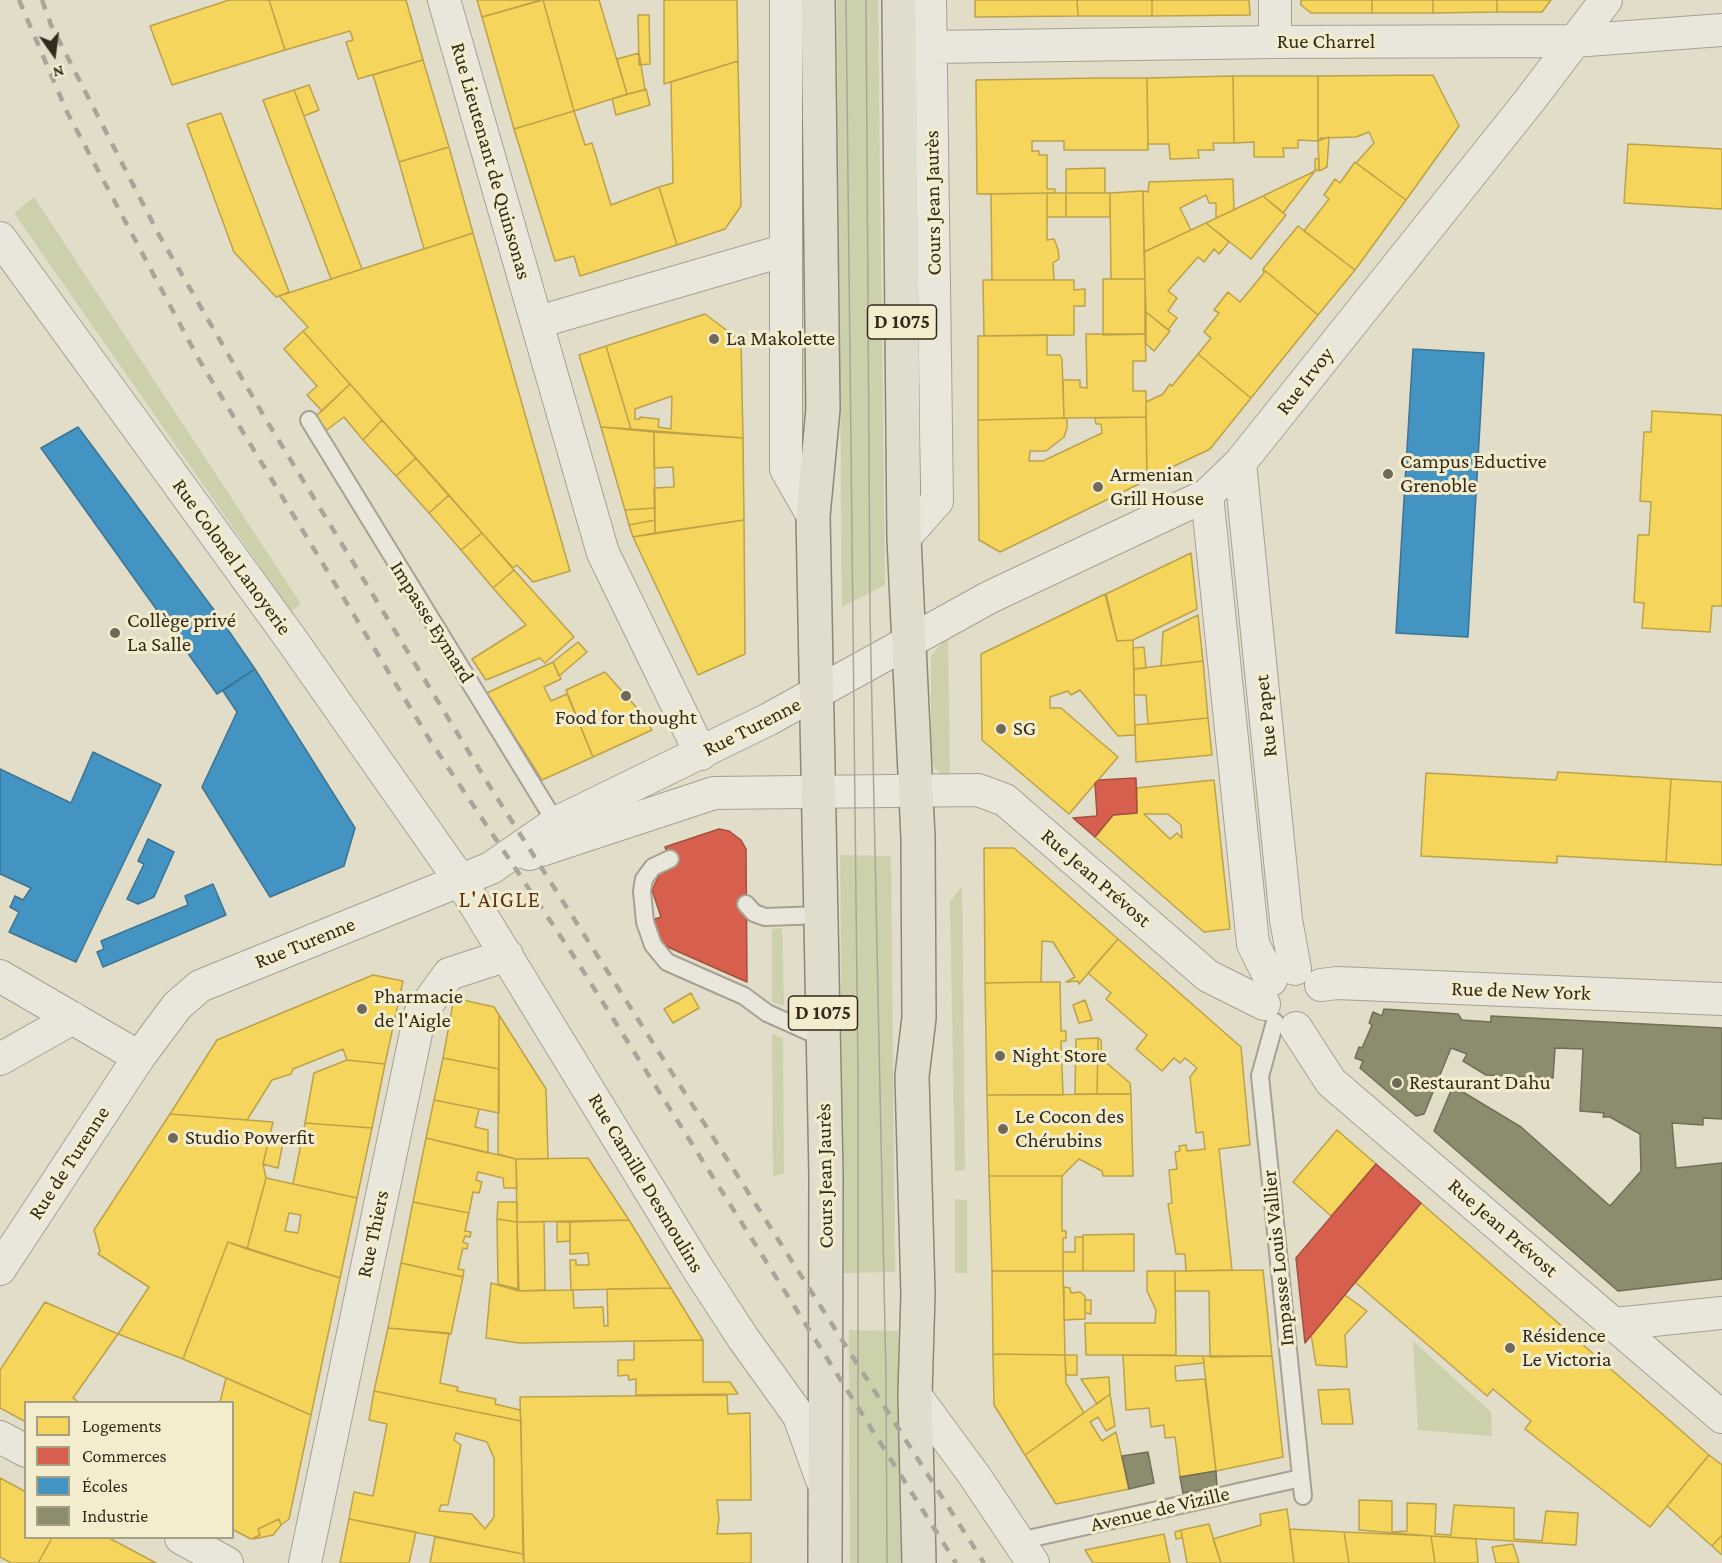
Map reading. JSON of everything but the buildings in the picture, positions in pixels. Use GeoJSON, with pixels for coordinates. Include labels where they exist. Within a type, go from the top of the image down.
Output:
{"type":"FeatureCollection","features":[{"type":"Feature","properties":{"kind":"main road","name":"Cours Jean Jaurès"},"geometry":{"type":"LineString","coordinates":[[818,0],[823,409],[813,516],[827,1281],[825,1563]]}},
{"type":"Feature","properties":{"kind":"main road","name":"Cours Jean Jaurès"},"geometry":{"type":"LineString","coordinates":[[899,0],[904,538],[914,792],[918,838],[919,1006],[912,1076],[918,1294],[915,1395],[919,1563]]}},
{"type":"Feature","properties":{"kind":"street","name":"Rue Lieutenant de Quinsonas"},"geometry":{"type":"LineString","coordinates":[[444,0],[603,553],[701,754]]}},
{"type":"Feature","properties":{"kind":"street","name":"Cours Jean Jaurès"},"geometry":{"type":"LineString","coordinates":[[786,0],[786,469],[813,516]]}},
{"type":"Feature","properties":{"kind":"street","name":"Cours Jean Jaurès"},"geometry":{"type":"LineString","coordinates":[[904,538],[937,501],[930,0]]}},
{"type":"Feature","properties":{"kind":"street"},"geometry":{"type":"LineString","coordinates":[[1275,0],[1275,42]]}},
{"type":"Feature","properties":{"kind":"street","name":"Rue Irvoy"},"geometry":{"type":"LineString","coordinates":[[908,643],[1004,591],[1207,495],[1240,463],[1530,100],[1605,0]]}},
{"type":"Feature","properties":{"kind":"street","name":"Rue Charrel"},"geometry":{"type":"LineString","coordinates":[[930,47],[1574,41],[1722,30]]}},
{"type":"Feature","properties":{"kind":"street","name":"Rue Colonel Lanoyerie"},"geometry":{"type":"LineString","coordinates":[[0,238],[285,629],[460,880]]}},
{"type":"Feature","properties":{"kind":"street"},"geometry":{"type":"LineString","coordinates":[[538,322],[786,250]]}},
{"type":"Feature","properties":{"kind":"street","name":"Rue Papet"},"geometry":{"type":"LineString","coordinates":[[1240,463],[1286,920],[1287,998]]}},
{"type":"Feature","properties":{"kind":"street","name":"Rue Papet"},"geometry":{"type":"LineString","coordinates":[[1207,495],[1253,944],[1287,998]]}},
{"type":"Feature","properties":{"kind":"street"},"geometry":{"type":"LineString","coordinates":[[818,693],[908,643]]}},
{"type":"Feature","properties":{"kind":"street","name":"Rue Turenne"},"geometry":{"type":"LineString","coordinates":[[496,864],[556,823],[701,754],[818,693]]}},
{"type":"Feature","properties":{"kind":"street"},"geometry":{"type":"LineString","coordinates":[[819,790],[914,792]]}},
{"type":"Feature","properties":{"kind":"street","name":"Rue Turenne"},"geometry":{"type":"LineString","coordinates":[[139,1057],[177,1006],[200,986],[496,864],[714,793],[819,790]]}},
{"type":"Feature","properties":{"kind":"street","name":"Rue Jean Prévost"},"geometry":{"type":"LineString","coordinates":[[914,792],[978,790],[1005,800],[1208,976],[1287,998],[1331,1082],[1722,1417]]}},
{"type":"Feature","properties":{"kind":"street","name":"Rue Camille Desmoulins"},"geometry":{"type":"LineString","coordinates":[[460,880],[698,1269],[743,1338],[799,1416],[825,1489]]}},
{"type":"Feature","properties":{"kind":"street","name":"Rue Thiers"},"geometry":{"type":"LineString","coordinates":[[305,1563],[420,1014],[449,974],[507,955]]}},
{"type":"Feature","properties":{"kind":"street"},"geometry":{"type":"LineString","coordinates":[[0,976],[139,1057]]}},
{"type":"Feature","properties":{"kind":"street","name":"Rue de New York"},"geometry":{"type":"LineString","coordinates":[[1287,998],[1347,983],[1722,999]]}},
{"type":"Feature","properties":{"kind":"street"},"geometry":{"type":"LineString","coordinates":[[0,1059],[73,1018]]}},
{"type":"Feature","properties":{"kind":"street","name":"Rue de Turenne"},"geometry":{"type":"LineString","coordinates":[[0,1269],[139,1057]]}},
{"type":"Feature","properties":{"kind":"street"},"geometry":{"type":"LineString","coordinates":[[1615,1324],[1722,1313]]}},
{"type":"Feature","properties":{"kind":"street","name":"Avenue de Vizille"},"geometry":{"type":"LineString","coordinates":[[915,1395],[1026,1552]]}},
{"type":"Feature","properties":{"kind":"street"},"geometry":{"type":"LineString","coordinates":[[0,1437],[24,1450]]}},
{"type":"Feature","properties":{"kind":"street"},"geometry":{"type":"LineString","coordinates":[[183,1539],[227,1563]]}},
{"type":"Feature","properties":{"kind":"lane","name":"Impasse Eymard"},"geometry":{"type":"LineString","coordinates":[[309,420],[556,823]]}},
{"type":"Feature","properties":{"kind":"lane"},"geometry":{"type":"LineString","coordinates":[[669,859],[653,867],[644,879],[642,891],[645,922],[653,945],[667,962],[744,996],[767,1012],[823,1038]]}},
{"type":"Feature","properties":{"kind":"lane"},"geometry":{"type":"LineString","coordinates":[[746,904],[754,913],[765,917],[822,915]]}},
{"type":"Feature","properties":{"kind":"lane","name":"Impasse Louis Vallier"},"geometry":{"type":"LineString","coordinates":[[1287,998],[1260,1076],[1303,1496]]}},
{"type":"Feature","properties":{"kind":"lane","name":"Avenue de Vizille"},"geometry":{"type":"LineString","coordinates":[[1026,1552],[1300,1478]]}},
{"type":"Feature","properties":{"kind":"green space"},"geometry":{"type":"Polygon","coordinates":[[[793,0],[806,0],[809,431],[800,461],[793,0]]]}},
{"type":"Feature","properties":{"kind":"green space"},"geometry":{"type":"Polygon","coordinates":[[[837,0],[878,0],[885,585],[842,607],[837,0]]]}},
{"type":"Feature","properties":{"kind":"green space"},"geometry":{"type":"Polygon","coordinates":[[[34,197],[301,604],[291,611],[14,213],[34,197]]]}},
{"type":"Feature","properties":{"kind":"green space"},"geometry":{"type":"Polygon","coordinates":[[[948,636],[950,777],[942,775],[935,768],[931,755],[931,656],[948,636]]]}},
{"type":"Feature","properties":{"kind":"green space"},"geometry":{"type":"Polygon","coordinates":[[[840,855],[891,856],[895,1272],[844,1273],[840,855]]]}},
{"type":"Feature","properties":{"kind":"green space"},"geometry":{"type":"Polygon","coordinates":[[[962,886],[965,1170],[955,1171],[950,902],[962,886]]]}},
{"type":"Feature","properties":{"kind":"green space"},"geometry":{"type":"Polygon","coordinates":[[[782,928],[784,1006],[772,1002],[772,929],[782,928]]]}},
{"type":"Feature","properties":{"kind":"green space"},"geometry":{"type":"Polygon","coordinates":[[[772,1034],[783,1038],[784,1174],[773,1176],[772,1034]]]}},
{"type":"Feature","properties":{"kind":"green space"},"geometry":{"type":"Polygon","coordinates":[[[955,1199],[967,1200],[967,1273],[955,1273],[955,1199]]]}},
{"type":"Feature","properties":{"kind":"green space"},"geometry":{"type":"Polygon","coordinates":[[[849,1330],[898,1331],[901,1563],[850,1563],[849,1330]]]}},
{"type":"Feature","properties":{"kind":"green space"},"geometry":{"type":"Polygon","coordinates":[[[1413,1341],[1491,1412],[1492,1436],[1418,1430],[1413,1341]]]}},
{"type":"Feature","properties":{"kind":"tram line"},"geometry":{"type":"LineString","coordinates":[[846,0],[858,1077],[858,1563]]}},
{"type":"Feature","properties":{"kind":"tram line"},"geometry":{"type":"LineString","coordinates":[[866,0],[870,612],[886,1377],[887,1563]]}},
{"type":"Feature","properties":{"kind":"railway"},"geometry":{"type":"LineString","coordinates":[[19,0],[67,112],[198,358],[431,742],[573,955],[956,1563]]}},
{"type":"Feature","properties":{"kind":"railway"},"geometry":{"type":"LineString","coordinates":[[42,0],[51,25],[159,235],[265,418],[492,790],[984,1563]]}},
{"type":"Feature","properties":{"kind":"place","name":"La Makolette"},"geometry":{"type":"Point","coordinates":[714,339]}},
{"type":"Feature","properties":{"kind":"place","name":"Campus Eductive Grenoble"},"geometry":{"type":"Point","coordinates":[1388,474]}},
{"type":"Feature","properties":{"kind":"place","name":"Armenian Grill House"},"geometry":{"type":"Point","coordinates":[1098,487]}},
{"type":"Feature","properties":{"kind":"place","name":"Collège privé La Salle"},"geometry":{"type":"Point","coordinates":[115,633]}},
{"type":"Feature","properties":{"kind":"place","name":"Food for thought"},"geometry":{"type":"Point","coordinates":[626,696]}},
{"type":"Feature","properties":{"kind":"place","name":"SG"},"geometry":{"type":"Point","coordinates":[1001,729]}},
{"type":"Feature","properties":{"kind":"place","name":"Pharmacie de l'Aigle"},"geometry":{"type":"Point","coordinates":[362,1009]}},
{"type":"Feature","properties":{"kind":"place","name":"Night Store"},"geometry":{"type":"Point","coordinates":[1000,1056]}},
{"type":"Feature","properties":{"kind":"place","name":"Restaurant Dahu"},"geometry":{"type":"Point","coordinates":[1397,1083]}},
{"type":"Feature","properties":{"kind":"place","name":"Le Cocon des Chérubins"},"geometry":{"type":"Point","coordinates":[1003,1129]}},
{"type":"Feature","properties":{"kind":"place","name":"Studio Powerfit"},"geometry":{"type":"Point","coordinates":[173,1138]}},
{"type":"Feature","properties":{"kind":"place","name":"Résidence Le Victoria"},"geometry":{"type":"Point","coordinates":[1510,1348]}},
{"type":"Feature","properties":{"kind":"district","name":"L'AIGLE"},"geometry":{"type":"Point","coordinates":[500,900]}}]}
